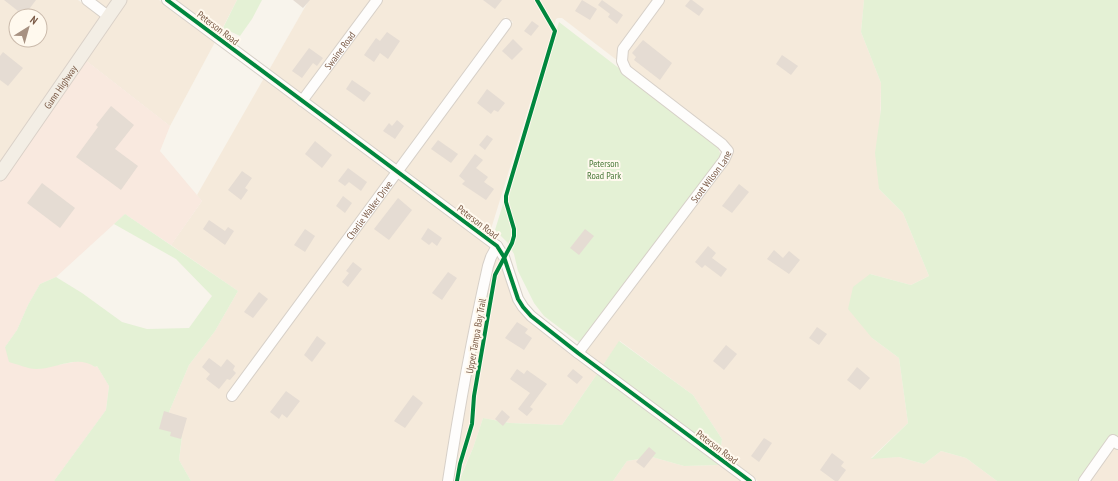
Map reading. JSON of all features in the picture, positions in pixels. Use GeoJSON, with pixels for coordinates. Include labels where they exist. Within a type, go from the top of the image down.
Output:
{"type":"FeatureCollection","features":[{"type":"Feature","properties":{"kind":"main road","name":"Gunn Highway"},"geometry":{"type":"LineString","coordinates":[[0,174],[120,0]]}},
{"type":"Feature","properties":{"kind":"street"},"geometry":{"type":"LineString","coordinates":[[87,0],[108,16]]}},
{"type":"Feature","properties":{"kind":"street","name":"Peterson Road"},"geometry":{"type":"LineString","coordinates":[[167,0],[497,246],[504,257],[518,299],[523,307],[541,324],[750,481]]}},
{"type":"Feature","properties":{"kind":"street","name":"Swaine Road"},"geometry":{"type":"LineString","coordinates":[[302,101],[377,0]]}},
{"type":"Feature","properties":{"kind":"street","name":"Scott Wilson Lane"},"geometry":{"type":"LineString","coordinates":[[578,353],[724,160],[728,151],[722,144],[626,70],[622,60],[623,49],[659,0]]}},
{"type":"Feature","properties":{"kind":"street","name":"Charlie Walker Drive"},"geometry":{"type":"LineString","coordinates":[[232,396],[506,24]]}},
{"type":"Feature","properties":{"kind":"street"},"geometry":{"type":"LineString","coordinates":[[448,481],[471,342],[488,266],[497,246]]}},
{"type":"Feature","properties":{"kind":"street"},"geometry":{"type":"LineString","coordinates":[[1084,481],[1113,440],[1118,444]]}},
{"type":"Feature","properties":{"kind":"shaded area"},"geometry":{"type":"Polygon","coordinates":[[[0,0],[78,0],[102,18],[0,167],[0,0]]]}},
{"type":"Feature","properties":{"kind":"shaded area"},"geometry":{"type":"Polygon","coordinates":[[[95,0],[115,0],[108,10],[95,0]]]}},
{"type":"Feature","properties":{"kind":"shaded area"},"geometry":{"type":"Polygon","coordinates":[[[126,0],[159,0],[215,42],[170,126],[84,59],[126,0]]]}},
{"type":"Feature","properties":{"kind":"shaded area"},"geometry":{"type":"Polygon","coordinates":[[[175,0],[237,0],[220,33],[175,0]]]}},
{"type":"Feature","properties":{"kind":"shaded area"},"geometry":{"type":"Polygon","coordinates":[[[309,0],[372,0],[302,94],[269,70],[309,0]]]}},
{"type":"Feature","properties":{"kind":"shaded area"},"geometry":{"type":"Polygon","coordinates":[[[383,0],[654,0],[618,61],[562,18],[556,19],[491,229],[492,233],[501,243],[404,170],[513,22],[505,17],[397,165],[309,99],[383,0]]]}},
{"type":"Feature","properties":{"kind":"shaded area"},"geometry":{"type":"Polygon","coordinates":[[[665,0],[864,0],[861,32],[881,83],[879,189],[903,213],[929,276],[911,285],[870,274],[872,338],[899,358],[908,423],[871,458],[899,457],[924,464],[941,451],[966,458],[997,481],[758,481],[720,453],[722,439],[693,395],[620,341],[603,365],[585,352],[732,152],[732,147],[725,140],[630,66],[627,59],[628,51],[665,0]]]}},
{"type":"Feature","properties":{"kind":"shaded area"},"geometry":{"type":"Polygon","coordinates":[[[84,59],[170,126],[160,151],[202,201],[171,245],[125,214],[56,277],[40,284],[28,305],[17,330],[5,347],[36,369],[79,361],[88,362],[95,367],[97,366],[109,386],[106,410],[54,481],[0,481],[0,182],[84,59]]]}},
{"type":"Feature","properties":{"kind":"shaded area"},"geometry":{"type":"Polygon","coordinates":[[[264,78],[391,173],[226,397],[233,402],[398,178],[491,248],[482,269],[467,341],[444,481],[191,481],[179,460],[182,436],[169,412],[189,365],[215,331],[238,291],[171,245],[202,201],[197,195],[264,78]]]}},
{"type":"Feature","properties":{"kind":"shaded area"},"geometry":{"type":"Polygon","coordinates":[[[497,254],[513,301],[520,311],[538,328],[597,374],[562,425],[510,423],[483,418],[473,448],[458,481],[453,481],[476,342],[492,266],[497,254]]]}},
{"type":"Feature","properties":{"kind":"shaded area"},"geometry":{"type":"Polygon","coordinates":[[[1114,447],[1118,450],[1118,481],[1090,481],[1114,447]]]}},
{"type":"Feature","properties":{"kind":"shaded area"},"geometry":{"type":"Polygon","coordinates":[[[652,457],[684,466],[718,464],[741,481],[613,481],[627,461],[652,457]]]}},
{"type":"Feature","properties":{"kind":"green space"},"geometry":{"type":"Polygon","coordinates":[[[237,0],[262,0],[252,19],[240,36],[223,28],[237,0]]]}},
{"type":"Feature","properties":{"kind":"green space"},"geometry":{"type":"Polygon","coordinates":[[[864,0],[1118,0],[1118,437],[1113,434],[1078,481],[997,481],[966,458],[941,451],[924,464],[899,457],[871,459],[908,423],[899,358],[872,338],[848,309],[853,287],[870,274],[911,285],[929,276],[903,213],[879,189],[875,153],[881,109],[881,83],[861,32],[864,0]]]}},
{"type":"Feature","properties":{"kind":"green space","name":"Peterson Road Park"},"geometry":{"type":"Polygon","coordinates":[[[559,22],[716,143],[720,153],[720,158],[581,344],[544,316],[534,303],[518,271],[514,254],[507,242],[495,230],[559,22]]]}},
{"type":"Feature","properties":{"kind":"green space"},"geometry":{"type":"Polygon","coordinates":[[[125,214],[238,291],[215,331],[189,365],[169,412],[182,436],[179,460],[191,481],[54,481],[106,410],[109,386],[97,366],[95,367],[88,363],[74,362],[33,369],[9,362],[5,347],[17,330],[28,305],[40,284],[56,277],[82,293],[122,322],[147,329],[189,328],[212,296],[176,259],[114,224],[125,214]]]}},
{"type":"Feature","properties":{"kind":"green space"},"geometry":{"type":"Polygon","coordinates":[[[619,341],[693,395],[722,439],[720,453],[603,365],[619,341]]]}},
{"type":"Feature","properties":{"kind":"green space"},"geometry":{"type":"Polygon","coordinates":[[[597,374],[718,465],[684,466],[652,457],[627,461],[613,481],[459,481],[473,448],[483,418],[510,423],[562,425],[597,374]]]}},
{"type":"Feature","properties":{"kind":"building"},"geometry":{"type":"Polygon","coordinates":[[[4,0],[36,0],[30,8],[14,8],[4,0]]]}},
{"type":"Feature","properties":{"kind":"building"},"geometry":{"type":"Polygon","coordinates":[[[293,0],[310,0],[303,8],[293,0]]]}},
{"type":"Feature","properties":{"kind":"building"},"geometry":{"type":"Polygon","coordinates":[[[483,0],[502,0],[495,9],[483,0]]]}},
{"type":"Feature","properties":{"kind":"building"},"geometry":{"type":"Polygon","coordinates":[[[582,0],[597,9],[590,20],[575,11],[582,0]]]}},
{"type":"Feature","properties":{"kind":"building"},"geometry":{"type":"Polygon","coordinates":[[[602,0],[623,15],[617,24],[608,17],[610,14],[598,5],[602,0]]]}},
{"type":"Feature","properties":{"kind":"building"},"geometry":{"type":"Polygon","coordinates":[[[690,0],[704,9],[699,16],[685,6],[690,0]]]}},
{"type":"Feature","properties":{"kind":"building"},"geometry":{"type":"Polygon","coordinates":[[[532,21],[539,26],[531,36],[524,31],[532,21]]]}},
{"type":"Feature","properties":{"kind":"building"},"geometry":{"type":"Polygon","coordinates":[[[387,32],[400,41],[388,59],[380,53],[374,62],[364,55],[376,38],[380,41],[387,32]]]}},
{"type":"Feature","properties":{"kind":"building"},"geometry":{"type":"Polygon","coordinates":[[[513,39],[523,49],[512,60],[502,51],[513,39]]]}},
{"type":"Feature","properties":{"kind":"building"},"geometry":{"type":"Polygon","coordinates":[[[643,40],[672,63],[660,80],[634,60],[636,57],[632,53],[643,40]]]}},
{"type":"Feature","properties":{"kind":"building"},"geometry":{"type":"Polygon","coordinates":[[[309,48],[323,58],[317,66],[313,63],[302,78],[292,71],[309,48]]]}},
{"type":"Feature","properties":{"kind":"building"},"geometry":{"type":"Polygon","coordinates":[[[3,52],[23,68],[8,86],[0,80],[0,56],[3,52]]]}},
{"type":"Feature","properties":{"kind":"building"},"geometry":{"type":"Polygon","coordinates":[[[782,55],[798,66],[791,75],[776,64],[782,55]]]}},
{"type":"Feature","properties":{"kind":"building"},"geometry":{"type":"Polygon","coordinates":[[[352,80],[371,93],[364,102],[346,89],[352,80]]]}},
{"type":"Feature","properties":{"kind":"building"},"geometry":{"type":"Polygon","coordinates":[[[487,89],[505,103],[498,112],[494,110],[491,114],[477,103],[487,89]]]}},
{"type":"Feature","properties":{"kind":"building"},"geometry":{"type":"Polygon","coordinates":[[[111,106],[134,125],[115,149],[138,166],[121,190],[76,157],[98,127],[96,125],[111,106]]]}},
{"type":"Feature","properties":{"kind":"building"},"geometry":{"type":"Polygon","coordinates":[[[397,120],[404,126],[395,139],[383,131],[389,123],[392,126],[397,120]]]}},
{"type":"Feature","properties":{"kind":"building"},"geometry":{"type":"Polygon","coordinates":[[[487,135],[493,139],[485,150],[479,145],[487,135]]]}},
{"type":"Feature","properties":{"kind":"building"},"geometry":{"type":"Polygon","coordinates":[[[438,140],[458,154],[451,163],[431,149],[438,140]]]}},
{"type":"Feature","properties":{"kind":"building"},"geometry":{"type":"Polygon","coordinates":[[[315,141],[332,155],[322,168],[305,154],[315,141]]]}},
{"type":"Feature","properties":{"kind":"building"},"geometry":{"type":"Polygon","coordinates":[[[475,154],[483,160],[476,168],[488,177],[484,182],[494,189],[486,200],[462,184],[465,181],[459,176],[475,154]]]}},
{"type":"Feature","properties":{"kind":"building"},"geometry":{"type":"Polygon","coordinates":[[[348,168],[367,182],[361,191],[349,182],[345,186],[338,181],[348,168]]]}},
{"type":"Feature","properties":{"kind":"building"},"geometry":{"type":"Polygon","coordinates":[[[242,171],[252,178],[245,188],[248,190],[241,200],[228,190],[242,171]]]}},
{"type":"Feature","properties":{"kind":"building"},"geometry":{"type":"Polygon","coordinates":[[[42,183],[75,208],[60,228],[27,203],[42,183]]]}},
{"type":"Feature","properties":{"kind":"building"},"geometry":{"type":"Polygon","coordinates":[[[739,184],[749,192],[732,213],[722,206],[739,184]]]}},
{"type":"Feature","properties":{"kind":"building"},"geometry":{"type":"Polygon","coordinates":[[[343,196],[352,203],[345,213],[336,206],[343,196]]]}},
{"type":"Feature","properties":{"kind":"building"},"geometry":{"type":"Polygon","coordinates":[[[398,198],[412,210],[389,240],[374,229],[398,198]]]}},
{"type":"Feature","properties":{"kind":"building"},"geometry":{"type":"Polygon","coordinates":[[[209,220],[225,231],[228,227],[234,231],[225,245],[203,229],[209,220]]]}},
{"type":"Feature","properties":{"kind":"building"},"geometry":{"type":"Polygon","coordinates":[[[428,228],[442,238],[437,246],[432,242],[429,245],[421,239],[428,228]]]}},
{"type":"Feature","properties":{"kind":"building"},"geometry":{"type":"Polygon","coordinates":[[[305,229],[315,236],[305,252],[294,245],[305,229]]]}},
{"type":"Feature","properties":{"kind":"building"},"geometry":{"type":"Polygon","coordinates":[[[585,229],[594,236],[579,255],[570,248],[585,229]]]}},
{"type":"Feature","properties":{"kind":"building"},"geometry":{"type":"Polygon","coordinates":[[[708,246],[716,253],[712,258],[727,269],[721,277],[705,265],[702,268],[695,262],[708,246]]]}},
{"type":"Feature","properties":{"kind":"building"},"geometry":{"type":"Polygon","coordinates":[[[774,250],[783,258],[789,251],[800,260],[789,274],[767,259],[774,250]]]}},
{"type":"Feature","properties":{"kind":"building"},"geometry":{"type":"Polygon","coordinates":[[[353,262],[362,269],[348,287],[342,282],[349,273],[346,271],[353,262]]]}},
{"type":"Feature","properties":{"kind":"building"},"geometry":{"type":"Polygon","coordinates":[[[448,272],[457,278],[442,300],[432,293],[448,272]]]}},
{"type":"Feature","properties":{"kind":"building"},"geometry":{"type":"Polygon","coordinates":[[[259,292],[268,299],[253,318],[244,312],[259,292]]]}},
{"type":"Feature","properties":{"kind":"building"},"geometry":{"type":"Polygon","coordinates":[[[517,322],[528,329],[525,333],[532,338],[524,350],[505,338],[517,322]]]}},
{"type":"Feature","properties":{"kind":"building"},"geometry":{"type":"Polygon","coordinates":[[[817,327],[827,334],[819,345],[809,338],[817,327]]]}},
{"type":"Feature","properties":{"kind":"building"},"geometry":{"type":"Polygon","coordinates":[[[317,336],[326,343],[312,362],[304,355],[317,336]]]}},
{"type":"Feature","properties":{"kind":"building"},"geometry":{"type":"Polygon","coordinates":[[[726,345],[737,354],[724,370],[713,361],[726,345]]]}},
{"type":"Feature","properties":{"kind":"building"},"geometry":{"type":"Polygon","coordinates":[[[209,358],[221,367],[227,359],[235,366],[233,370],[236,373],[230,380],[227,379],[219,389],[206,379],[210,374],[202,367],[209,358]]]}},
{"type":"Feature","properties":{"kind":"building"},"geometry":{"type":"Polygon","coordinates":[[[857,367],[870,378],[860,390],[847,380],[857,367]]]}},
{"type":"Feature","properties":{"kind":"building"},"geometry":{"type":"Polygon","coordinates":[[[517,369],[524,374],[527,370],[547,384],[530,407],[533,409],[527,416],[518,409],[530,393],[510,379],[517,369]]]}},
{"type":"Feature","properties":{"kind":"building"},"geometry":{"type":"Polygon","coordinates":[[[573,369],[583,377],[577,384],[567,376],[573,369]]]}},
{"type":"Feature","properties":{"kind":"building"},"geometry":{"type":"Polygon","coordinates":[[[286,391],[300,401],[287,418],[282,414],[279,419],[270,412],[286,391]]]}},
{"type":"Feature","properties":{"kind":"building"},"geometry":{"type":"Polygon","coordinates":[[[413,395],[423,403],[405,428],[394,421],[413,395]]]}},
{"type":"Feature","properties":{"kind":"building"},"geometry":{"type":"Polygon","coordinates":[[[502,410],[510,417],[503,426],[495,419],[502,410]]]}},
{"type":"Feature","properties":{"kind":"building"},"geometry":{"type":"Polygon","coordinates":[[[164,411],[187,418],[181,439],[170,436],[171,432],[159,429],[164,411]]]}},
{"type":"Feature","properties":{"kind":"building"},"geometry":{"type":"Polygon","coordinates":[[[764,438],[772,443],[759,462],[751,456],[764,438]]]}},
{"type":"Feature","properties":{"kind":"building"},"geometry":{"type":"Polygon","coordinates":[[[649,447],[656,453],[644,468],[636,462],[649,447]]]}},
{"type":"Feature","properties":{"kind":"building"},"geometry":{"type":"Polygon","coordinates":[[[832,453],[844,462],[841,466],[846,470],[838,481],[835,481],[820,470],[832,453]]]}},
{"type":"Feature","properties":{"kind":"cycle path"},"geometry":{"type":"LineString","coordinates":[[167,0],[497,246],[504,257],[518,299],[531,316],[578,353],[750,481]]}},
{"type":"Feature","properties":{"kind":"cycle path","name":"Upper Tampa Bay Trail"},"geometry":{"type":"LineString","coordinates":[[457,481],[460,464],[472,424],[474,396],[495,275],[512,243],[514,236],[514,229],[506,202],[506,196],[555,31],[537,0]]}}]}
